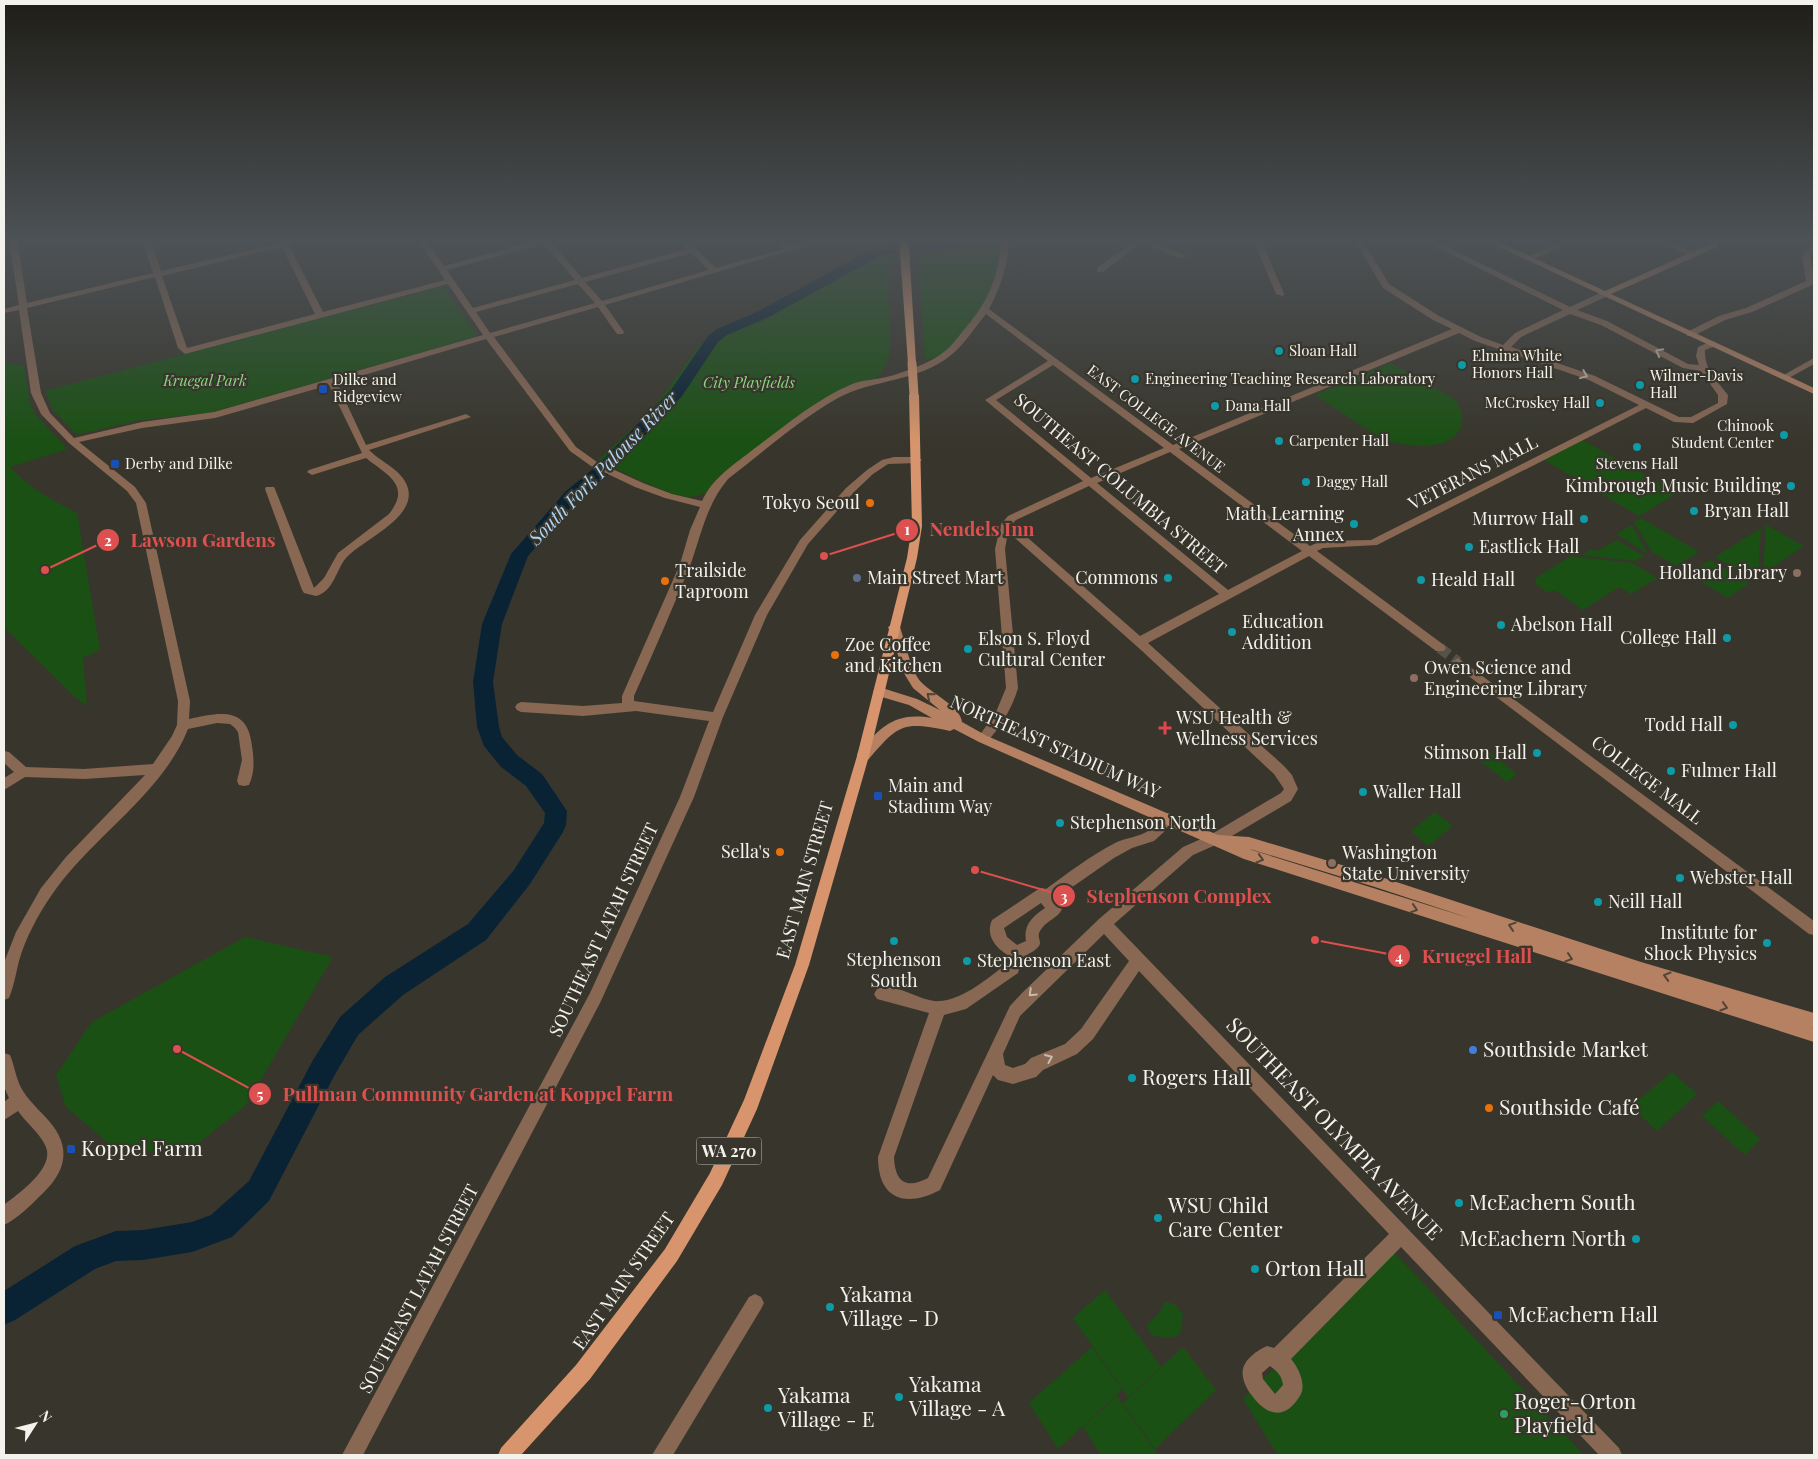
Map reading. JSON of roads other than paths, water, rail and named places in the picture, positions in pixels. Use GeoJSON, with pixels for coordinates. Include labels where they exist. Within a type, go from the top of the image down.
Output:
{"type":"FeatureCollection","features":[{"type":"Feature","properties":{"kind":"main road","name":"EAST MAIN STREET"},"geometry":{"type":"LineString","coordinates":[[508,1455],[583,1372],[671,1255],[716,1179],[751,1103],[802,965],[863,756],[912,558],[917,526],[914,395],[909,307]]}},
{"type":"Feature","properties":{"kind":"main road"},"geometry":{"type":"LineString","coordinates":[[1633,307],[1814,391]]}},
{"type":"Feature","properties":{"kind":"main road"},"geometry":{"type":"LineString","coordinates":[[894,627],[911,676],[917,685],[941,704],[965,730]]}},
{"type":"Feature","properties":{"kind":"main road","name":"NORTHEAST STADIUM WAY"},"geometry":{"type":"LineString","coordinates":[[879,692],[913,702],[965,730],[1215,839],[1249,856],[1814,1035]]}},
{"type":"Feature","properties":{"kind":"main road"},"geometry":{"type":"LineString","coordinates":[[863,756],[886,730],[906,719],[921,720],[965,730]]}},
{"type":"Feature","properties":{"kind":"main road","name":"NORTHEAST STADIUM WAY"},"geometry":{"type":"LineString","coordinates":[[1215,839],[1249,843],[1384,884],[1644,969],[1814,1020]]}},
{"type":"Feature","properties":{"kind":"street"},"geometry":{"type":"LineString","coordinates":[[4,311],[23,307]]}},
{"type":"Feature","properties":{"kind":"street"},"geometry":{"type":"LineString","coordinates":[[4,993],[12,960],[46,892],[71,861],[143,788],[157,769],[178,738],[183,725],[184,701],[141,503],[130,489],[72,441],[46,414],[36,393],[23,307]]}},
{"type":"Feature","properties":{"kind":"street"},"geometry":{"type":"LineString","coordinates":[[168,307],[182,348],[185,351],[350,307]]}},
{"type":"Feature","properties":{"kind":"street"},"geometry":{"type":"LineString","coordinates":[[316,307],[320,315]]}},
{"type":"Feature","properties":{"kind":"street"},"geometry":{"type":"LineString","coordinates":[[468,307],[573,449],[594,464],[620,477],[668,496],[705,505]]}},
{"type":"Feature","properties":{"kind":"street"},"geometry":{"type":"LineString","coordinates":[[471,311],[485,307]]}},
{"type":"Feature","properties":{"kind":"street"},"geometry":{"type":"LineString","coordinates":[[72,441],[142,425],[215,415],[594,307]]}},
{"type":"Feature","properties":{"kind":"street"},"geometry":{"type":"LineString","coordinates":[[603,307],[620,332]]}},
{"type":"Feature","properties":{"kind":"street"},"geometry":{"type":"LineString","coordinates":[[717,718],[628,704],[628,696],[685,564],[693,536],[712,491],[724,477],[811,411],[833,397],[854,386],[894,378],[932,364],[949,353],[986,307]]}},
{"type":"Feature","properties":{"kind":"street"},"geometry":{"type":"LineString","coordinates":[[1417,307],[1458,330],[1592,378],[1681,421],[1693,420],[1722,404],[1724,400],[1723,395],[1704,368],[1700,355],[1701,349],[1712,344]]}},
{"type":"Feature","properties":{"kind":"street"},"geometry":{"type":"LineString","coordinates":[[1563,307],[1604,323],[1686,366],[1704,368]]}},
{"type":"Feature","properties":{"kind":"street"},"geometry":{"type":"LineString","coordinates":[[1505,348],[1518,334],[1579,307]]}},
{"type":"Feature","properties":{"kind":"street"},"geometry":{"type":"LineString","coordinates":[[1690,334],[1722,318],[1755,307]]}},
{"type":"Feature","properties":{"kind":"street","name":"EAST COLLEGE AVENUE"},"geometry":{"type":"LineString","coordinates":[[985,310],[1310,551]]}},
{"type":"Feature","properties":{"kind":"street"},"geometry":{"type":"LineString","coordinates":[[983,738],[997,723],[1006,706],[1012,688],[1000,548],[1006,524],[1012,518],[1030,507],[1458,330]]}},
{"type":"Feature","properties":{"kind":"street","name":"SOUTHEAST COLUMBIA STREET"},"geometry":{"type":"LineString","coordinates":[[1054,360],[990,400],[1227,595]]}},
{"type":"Feature","properties":{"kind":"street"},"geometry":{"type":"LineString","coordinates":[[1784,377],[1814,361]]}},
{"type":"Feature","properties":{"kind":"street"},"geometry":{"type":"LineString","coordinates":[[270,489],[308,590],[316,592],[324,588],[342,556],[352,546],[384,525],[401,506],[404,496],[402,486],[396,477],[365,452],[332,382]]}},
{"type":"Feature","properties":{"kind":"street","name":"VETERANS MALL"},"geometry":{"type":"LineString","coordinates":[[1139,642],[1321,545],[1373,543],[1646,404]]}},
{"type":"Feature","properties":{"kind":"street"},"geometry":{"type":"LineString","coordinates":[[312,472],[466,417]]}},
{"type":"Feature","properties":{"kind":"street","name":"SOUTHEAST LATAH STREET"},"geometry":{"type":"LineString","coordinates":[[352,1455],[595,998],[687,797],[717,718],[761,615],[804,542],[844,497],[878,466],[894,460],[916,460]]}},
{"type":"Feature","properties":{"kind":"street"},"geometry":{"type":"LineString","coordinates":[[938,1009],[886,1157],[885,1170],[894,1186],[915,1192],[924,1191],[934,1184],[1015,1011],[1104,924],[1188,851],[1215,839],[1286,797],[1291,789],[1287,779],[1279,770],[1006,524]]}},
{"type":"Feature","properties":{"kind":"street"},"geometry":{"type":"LineString","coordinates":[[1310,551],[1440,648]]}},
{"type":"Feature","properties":{"kind":"street","name":"COLLEGE MALL"},"geometry":{"type":"LineString","coordinates":[[1458,662],[1814,929]]}},
{"type":"Feature","properties":{"kind":"street"},"geometry":{"type":"LineString","coordinates":[[520,707],[583,711],[636,706]]}},
{"type":"Feature","properties":{"kind":"street"},"geometry":{"type":"LineString","coordinates":[[183,725],[214,719],[227,719],[237,723],[244,730],[249,766],[244,781]]}},
{"type":"Feature","properties":{"kind":"street"},"geometry":{"type":"LineString","coordinates":[[4,756],[23,772]]}},
{"type":"Feature","properties":{"kind":"street"},"geometry":{"type":"LineString","coordinates":[[4,785],[23,772],[84,774],[157,769]]}},
{"type":"Feature","properties":{"kind":"street"},"geometry":{"type":"LineString","coordinates":[[1045,898],[1121,846],[1146,840],[1158,832],[1166,818]]}},
{"type":"Feature","properties":{"kind":"street"},"geometry":{"type":"LineString","coordinates":[[882,994],[890,994],[938,1009],[961,1004],[1013,968],[1017,953],[1034,944],[1031,933],[1034,924],[1055,909],[1042,894],[997,925],[996,930],[999,939],[1017,953]]}},
{"type":"Feature","properties":{"kind":"street","name":"SOUTHEAST OLYMPIA AVENUE"},"geometry":{"type":"LineString","coordinates":[[1104,924],[1612,1455]]}},
{"type":"Feature","properties":{"kind":"street"},"geometry":{"type":"LineString","coordinates":[[982,1081],[1030,1071],[1037,1064],[1071,1049],[1087,1034],[1138,959]]}},
{"type":"Feature","properties":{"kind":"street"},"geometry":{"type":"LineString","coordinates":[[995,1053],[998,1069],[1004,1074],[1013,1076]]}},
{"type":"Feature","properties":{"kind":"street"},"geometry":{"type":"LineString","coordinates":[[4,1061],[7,1074],[19,1100],[57,1146],[57,1156],[51,1171],[4,1216]]}},
{"type":"Feature","properties":{"kind":"street"},"geometry":{"type":"LineString","coordinates":[[4,1112],[19,1100]]}},
{"type":"Feature","properties":{"kind":"street"},"geometry":{"type":"LineString","coordinates":[[1278,1358],[1402,1234]]}},
{"type":"Feature","properties":{"kind":"street"},"geometry":{"type":"LineString","coordinates":[[662,1455],[755,1303]]}},
{"type":"Feature","properties":{"kind":"waterway","name":"South Fork Palouse River"},"geometry":{"type":"LineString","coordinates":[[4,1309],[86,1257],[116,1246],[143,1245],[192,1237],[221,1226],[259,1191],[323,1069],[349,1026],[394,986],[477,932],[522,877],[555,825],[556,811],[534,780],[509,761],[492,740],[488,727],[483,682],[492,624],[520,554],[572,495],[604,469],[677,393],[713,339],[722,332],[777,307]]}},
{"type":"Feature","properties":{"kind":"tunnel"},"geometry":{"type":"LineString","coordinates":[[1440,648],[1458,662]]}},
{"type":"Feature","properties":{"kind":"place","name":"Sloan Hall"},"geometry":{"type":"Point","coordinates":[1279,351]}},
{"type":"Feature","properties":{"kind":"place","name":"Elmina White Honors Hall"},"geometry":{"type":"Point","coordinates":[1462,365]}},
{"type":"Feature","properties":{"kind":"place","name":"Engineering Teaching Research Laboratory"},"geometry":{"type":"Point","coordinates":[1135,379]}},
{"type":"Feature","properties":{"kind":"place","name":"Wilmer-Davis Hall"},"geometry":{"type":"Point","coordinates":[1640,385]}},
{"type":"Feature","properties":{"kind":"place","name":"Dilke and Ridgeview"},"geometry":{"type":"Point","coordinates":[323,389]}},
{"type":"Feature","properties":{"kind":"place","name":"McCroskey Hall"},"geometry":{"type":"Point","coordinates":[1600,403]}},
{"type":"Feature","properties":{"kind":"place","name":"Dana Hall"},"geometry":{"type":"Point","coordinates":[1215,406]}},
{"type":"Feature","properties":{"kind":"place","name":"Chinook Student Center"},"geometry":{"type":"Point","coordinates":[1784,435]}},
{"type":"Feature","properties":{"kind":"place","name":"Carpenter Hall"},"geometry":{"type":"Point","coordinates":[1279,441]}},
{"type":"Feature","properties":{"kind":"place","name":"Stevens Hall"},"geometry":{"type":"Point","coordinates":[1637,447]}},
{"type":"Feature","properties":{"kind":"place","name":"Derby and Dilke"},"geometry":{"type":"Point","coordinates":[115,464]}},
{"type":"Feature","properties":{"kind":"place","name":"Daggy Hall"},"geometry":{"type":"Point","coordinates":[1306,482]}},
{"type":"Feature","properties":{"kind":"place","name":"Kimbrough Music Building"},"geometry":{"type":"Point","coordinates":[1791,486]}},
{"type":"Feature","properties":{"kind":"place","name":"Tokyo Seoul"},"geometry":{"type":"Point","coordinates":[870,503]}},
{"type":"Feature","properties":{"kind":"place","name":"Bryan Hall"},"geometry":{"type":"Point","coordinates":[1694,511]}},
{"type":"Feature","properties":{"kind":"place","name":"Murrow Hall"},"geometry":{"type":"Point","coordinates":[1584,519]}},
{"type":"Feature","properties":{"kind":"place","name":"Math Learning Annex"},"geometry":{"type":"Point","coordinates":[1354,524]}},
{"type":"Feature","properties":{"kind":"place","name":"Eastlick Hall"},"geometry":{"type":"Point","coordinates":[1469,547]}},
{"type":"Feature","properties":{"kind":"place","name":"Nendels Inn"},"geometry":{"type":"Point","coordinates":[824,556]}},
{"type":"Feature","properties":{"kind":"place","name":"Lawson Gardens"},"geometry":{"type":"Point","coordinates":[45,570]}},
{"type":"Feature","properties":{"kind":"place","name":"Holland Library"},"geometry":{"type":"Point","coordinates":[1797,573]}},
{"type":"Feature","properties":{"kind":"place","name":"Main Street Mart"},"geometry":{"type":"Point","coordinates":[857,578]}},
{"type":"Feature","properties":{"kind":"place","name":"Commons"},"geometry":{"type":"Point","coordinates":[1168,578]}},
{"type":"Feature","properties":{"kind":"place","name":"Heald Hall"},"geometry":{"type":"Point","coordinates":[1421,580]}},
{"type":"Feature","properties":{"kind":"place","name":"Trailside Taproom"},"geometry":{"type":"Point","coordinates":[665,581]}},
{"type":"Feature","properties":{"kind":"place","name":"Abelson Hall"},"geometry":{"type":"Point","coordinates":[1501,625]}},
{"type":"Feature","properties":{"kind":"place","name":"Education Addition"},"geometry":{"type":"Point","coordinates":[1232,632]}},
{"type":"Feature","properties":{"kind":"place","name":"College Hall"},"geometry":{"type":"Point","coordinates":[1727,638]}},
{"type":"Feature","properties":{"kind":"place","name":"Elson S. Floyd Cultural Center"},"geometry":{"type":"Point","coordinates":[968,649]}},
{"type":"Feature","properties":{"kind":"place","name":"Zoe Coffee and Kitchen"},"geometry":{"type":"Point","coordinates":[835,655]}},
{"type":"Feature","properties":{"kind":"place","name":"Owen Science and Engineering Library"},"geometry":{"type":"Point","coordinates":[1414,678]}},
{"type":"Feature","properties":{"kind":"place","name":"Todd Hall"},"geometry":{"type":"Point","coordinates":[1733,725]}},
{"type":"Feature","properties":{"kind":"place","name":"WSU Health & Wellness Services"},"geometry":{"type":"Point","coordinates":[1165,728]}},
{"type":"Feature","properties":{"kind":"place","name":"Stimson Hall"},"geometry":{"type":"Point","coordinates":[1537,753]}},
{"type":"Feature","properties":{"kind":"place","name":"Fulmer Hall"},"geometry":{"type":"Point","coordinates":[1671,771]}},
{"type":"Feature","properties":{"kind":"place","name":"Waller Hall"},"geometry":{"type":"Point","coordinates":[1363,792]}},
{"type":"Feature","properties":{"kind":"place","name":"Main and Stadium Way"},"geometry":{"type":"Point","coordinates":[878,796]}},
{"type":"Feature","properties":{"kind":"place","name":"Stephenson North"},"geometry":{"type":"Point","coordinates":[1060,823]}},
{"type":"Feature","properties":{"kind":"place","name":"Sella's"},"geometry":{"type":"Point","coordinates":[780,852]}},
{"type":"Feature","properties":{"kind":"place","name":"Washington State University"},"geometry":{"type":"Point","coordinates":[1332,863]}},
{"type":"Feature","properties":{"kind":"place","name":"Stephenson Complex"},"geometry":{"type":"Point","coordinates":[975,870]}},
{"type":"Feature","properties":{"kind":"place","name":"Webster Hall"},"geometry":{"type":"Point","coordinates":[1680,878]}},
{"type":"Feature","properties":{"kind":"place","name":"Neill Hall"},"geometry":{"type":"Point","coordinates":[1598,902]}},
{"type":"Feature","properties":{"kind":"place","name":"Kruegel Hall"},"geometry":{"type":"Point","coordinates":[1315,940]}},
{"type":"Feature","properties":{"kind":"place","name":"Stephenson South"},"geometry":{"type":"Point","coordinates":[894,941]}},
{"type":"Feature","properties":{"kind":"place","name":"Institute for Shock Physics"},"geometry":{"type":"Point","coordinates":[1767,943]}},
{"type":"Feature","properties":{"kind":"place","name":"Stephenson East"},"geometry":{"type":"Point","coordinates":[967,961]}},
{"type":"Feature","properties":{"kind":"place","name":"Pullman Community Garden at Koppel Farm"},"geometry":{"type":"Point","coordinates":[177,1049]}},
{"type":"Feature","properties":{"kind":"place","name":"Southside Market"},"geometry":{"type":"Point","coordinates":[1473,1050]}},
{"type":"Feature","properties":{"kind":"place","name":"Rogers Hall"},"geometry":{"type":"Point","coordinates":[1132,1078]}},
{"type":"Feature","properties":{"kind":"place","name":"Southside Café"},"geometry":{"type":"Point","coordinates":[1489,1108]}},
{"type":"Feature","properties":{"kind":"place","name":"Koppel Farm"},"geometry":{"type":"Point","coordinates":[71,1149]}},
{"type":"Feature","properties":{"kind":"place","name":"McEachern South"},"geometry":{"type":"Point","coordinates":[1459,1203]}},
{"type":"Feature","properties":{"kind":"place","name":"WSU Child Care Center"},"geometry":{"type":"Point","coordinates":[1158,1218]}},
{"type":"Feature","properties":{"kind":"place","name":"McEachern North"},"geometry":{"type":"Point","coordinates":[1636,1239]}},
{"type":"Feature","properties":{"kind":"place","name":"Orton Hall"},"geometry":{"type":"Point","coordinates":[1255,1269]}},
{"type":"Feature","properties":{"kind":"place","name":"Yakama Village - D"},"geometry":{"type":"Point","coordinates":[830,1307]}},
{"type":"Feature","properties":{"kind":"place","name":"McEachern Hall"},"geometry":{"type":"Point","coordinates":[1498,1315]}},
{"type":"Feature","properties":{"kind":"place","name":"Yakama Village - A"},"geometry":{"type":"Point","coordinates":[899,1397]}},
{"type":"Feature","properties":{"kind":"place","name":"Yakama Village - E"},"geometry":{"type":"Point","coordinates":[768,1408]}},
{"type":"Feature","properties":{"kind":"place","name":"Roger-Orton Playfield"},"geometry":{"type":"Point","coordinates":[1504,1414]}},
{"type":"Feature","properties":{"kind":"park label","name":"Kruegal Park"},"geometry":{"type":"Point","coordinates":[205,381]}},
{"type":"Feature","properties":{"kind":"park label","name":"City Playfields"},"geometry":{"type":"Point","coordinates":[749,383]}}]}
